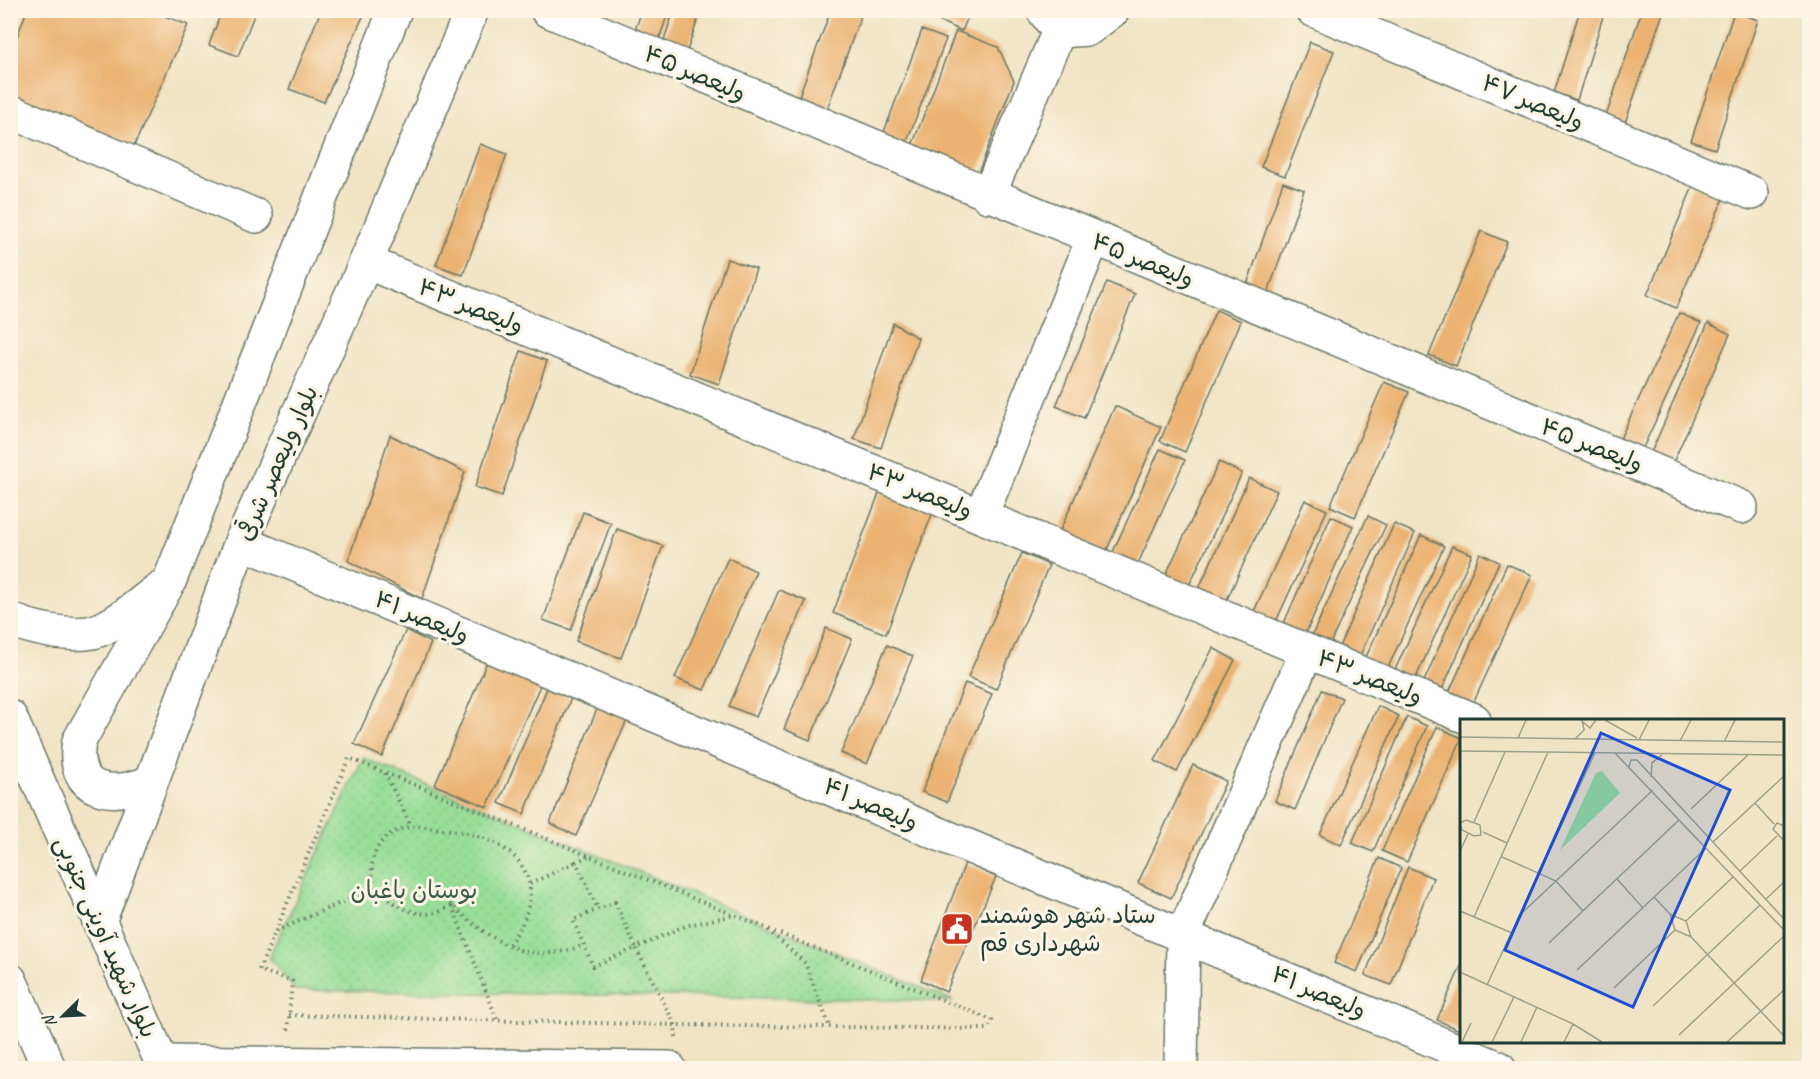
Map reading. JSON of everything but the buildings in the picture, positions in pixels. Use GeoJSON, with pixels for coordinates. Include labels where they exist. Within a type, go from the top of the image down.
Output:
{"type":"FeatureCollection","features":[{"type":"Feature","properties":{"kind":"street"},"geometry":{"type":"LineString","coordinates":[[151,782],[124,791],[97,787],[82,777],[76,759],[79,741],[169,582],[395,10]]}},
{"type":"Feature","properties":{"kind":"street","name":"بلوار ولیعصر شرقی"},"geometry":{"type":"LineString","coordinates":[[99,922],[241,542],[366,262],[472,10]]}},
{"type":"Feature","properties":{"kind":"street","name":"ولیعصر ۴۵"},"geometry":{"type":"LineString","coordinates":[[547,10],[988,196],[1741,507]]}},
{"type":"Feature","properties":{"kind":"street"},"geometry":{"type":"LineString","coordinates":[[988,196],[1051,21],[1088,29],[1113,10]]}},
{"type":"Feature","properties":{"kind":"street","name":"ولیعصر ۴۷"},"geometry":{"type":"LineString","coordinates":[[1313,10],[1752,193]]}},
{"type":"Feature","properties":{"kind":"street"},"geometry":{"type":"LineString","coordinates":[[10,111],[256,216]]}},
{"type":"Feature","properties":{"kind":"street"},"geometry":{"type":"LineString","coordinates":[[981,516],[1094,239]]}},
{"type":"Feature","properties":{"kind":"street","name":"ولیعصر ۴۳"},"geometry":{"type":"LineString","coordinates":[[366,262],[1472,719]]}},
{"type":"Feature","properties":{"kind":"street","name":"ولیعصر ۴۱"},"geometry":{"type":"LineString","coordinates":[[241,542],[1499,1068]]}},
{"type":"Feature","properties":{"kind":"street"},"geometry":{"type":"LineString","coordinates":[[10,619],[53,632],[93,632],[128,613],[169,582]]}},
{"type":"Feature","properties":{"kind":"street"},"geometry":{"type":"LineString","coordinates":[[1181,1068],[1183,935],[1307,651]]}},
{"type":"Feature","properties":{"kind":"street","name":"بلوار شهید آوینی جنوبی"},"geometry":{"type":"LineString","coordinates":[[10,717],[163,1065]]}},
{"type":"Feature","properties":{"kind":"street"},"geometry":{"type":"LineString","coordinates":[[10,980],[49,1068]]}},
{"type":"Feature","properties":{"kind":"street"},"geometry":{"type":"LineString","coordinates":[[163,1065],[673,1058]]}},
{"type":"Feature","properties":{"kind":"path"},"geometry":{"type":"LineString","coordinates":[[349,758],[385,772],[763,926],[992,1020],[988,1029],[675,1025],[288,1015],[292,981],[259,970],[349,758]]}},
{"type":"Feature","properties":{"kind":"path"},"geometry":{"type":"LineString","coordinates":[[385,772],[411,826]]}},
{"type":"Feature","properties":{"kind":"path"},"geometry":{"type":"LineString","coordinates":[[452,905],[431,915],[418,914],[388,901],[375,888],[371,876],[373,853],[382,840],[411,826],[472,832],[507,849],[528,875],[531,903],[526,920],[507,947]]}},
{"type":"Feature","properties":{"kind":"path"},"geometry":{"type":"LineString","coordinates":[[530,884],[589,855]]}},
{"type":"Feature","properties":{"kind":"path"},"geometry":{"type":"LineString","coordinates":[[576,862],[598,909]]}},
{"type":"Feature","properties":{"kind":"path"},"geometry":{"type":"LineString","coordinates":[[275,932],[375,888]]}},
{"type":"Feature","properties":{"kind":"path"},"geometry":{"type":"LineString","coordinates":[[673,1058],[675,1025],[636,948],[615,902],[573,920],[593,966],[636,948],[685,926],[735,915]]}},
{"type":"Feature","properties":{"kind":"path"},"geometry":{"type":"LineString","coordinates":[[452,905],[497,1019]]}},
{"type":"Feature","properties":{"kind":"path"},"geometry":{"type":"LineString","coordinates":[[452,905],[477,928],[507,947],[552,953],[585,945]]}},
{"type":"Feature","properties":{"kind":"path"},"geometry":{"type":"LineString","coordinates":[[763,926],[805,963],[829,1026]]}},
{"type":"Feature","properties":{"kind":"green space","name":"بوستان باغبان"},"geometry":{"type":"Polygon","coordinates":[[[363,758],[953,1001],[295,990],[269,957],[363,758]]]}},
{"type":"Feature","properties":{"kind":"place","name":"ستاد شهر هوشمند شهرداری قم"},"geometry":{"type":"Point","coordinates":[957,929]}}]}
